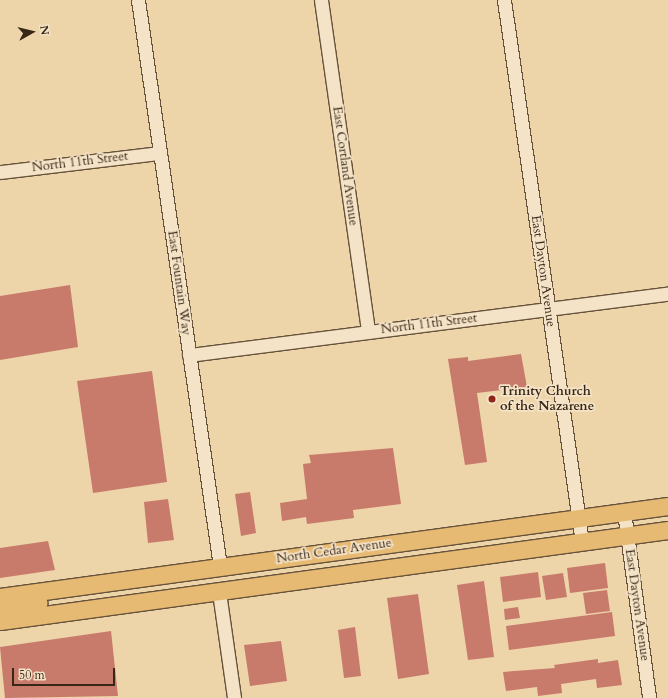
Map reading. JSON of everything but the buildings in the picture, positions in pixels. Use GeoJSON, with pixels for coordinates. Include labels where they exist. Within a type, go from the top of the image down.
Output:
{"type":"FeatureCollection","features":[{"type":"Feature","properties":{"kind":"main road","name":"North Cedar Avenue"},"geometry":{"type":"LineString","coordinates":[[0,597],[668,506]]}},
{"type":"Feature","properties":{"kind":"main road","name":"North Cedar Avenue"},"geometry":{"type":"LineString","coordinates":[[0,621],[668,530]]}},
{"type":"Feature","properties":{"kind":"main road"},"geometry":{"type":"LineString","coordinates":[[219,592],[221,584],[230,576],[293,566],[303,555]]}},
{"type":"Feature","properties":{"kind":"main road"},"geometry":{"type":"LineString","coordinates":[[128,604],[142,591],[207,583],[217,575],[220,566]]}},
{"type":"Feature","properties":{"kind":"main road"},"geometry":{"type":"LineString","coordinates":[[0,609],[86,595],[98,583]]}},
{"type":"Feature","properties":{"kind":"street","name":"East Fountain Way"},"geometry":{"type":"LineString","coordinates":[[138,0],[220,566]]}},
{"type":"Feature","properties":{"kind":"street","name":"East Cortland Avenue"},"geometry":{"type":"LineString","coordinates":[[321,0],[368,332]]}},
{"type":"Feature","properties":{"kind":"street","name":"East Dayton Avenue"},"geometry":{"type":"LineString","coordinates":[[504,0],[582,542]]}},
{"type":"Feature","properties":{"kind":"street","name":"North 11th Street"},"geometry":{"type":"LineString","coordinates":[[0,172],[160,153]]}},
{"type":"Feature","properties":{"kind":"street","name":"North 11th Street"},"geometry":{"type":"LineString","coordinates":[[189,355],[668,294]]}},
{"type":"Feature","properties":{"kind":"street","name":"East Dayton Avenue"},"geometry":{"type":"LineString","coordinates":[[624,512],[649,698]]}},
{"type":"Feature","properties":{"kind":"street"},"geometry":{"type":"LineString","coordinates":[[219,592],[234,698]]}},
{"type":"Feature","properties":{"kind":"place","name":"Trinity Church of the Nazarene"},"geometry":{"type":"Point","coordinates":[492,399]}}]}
